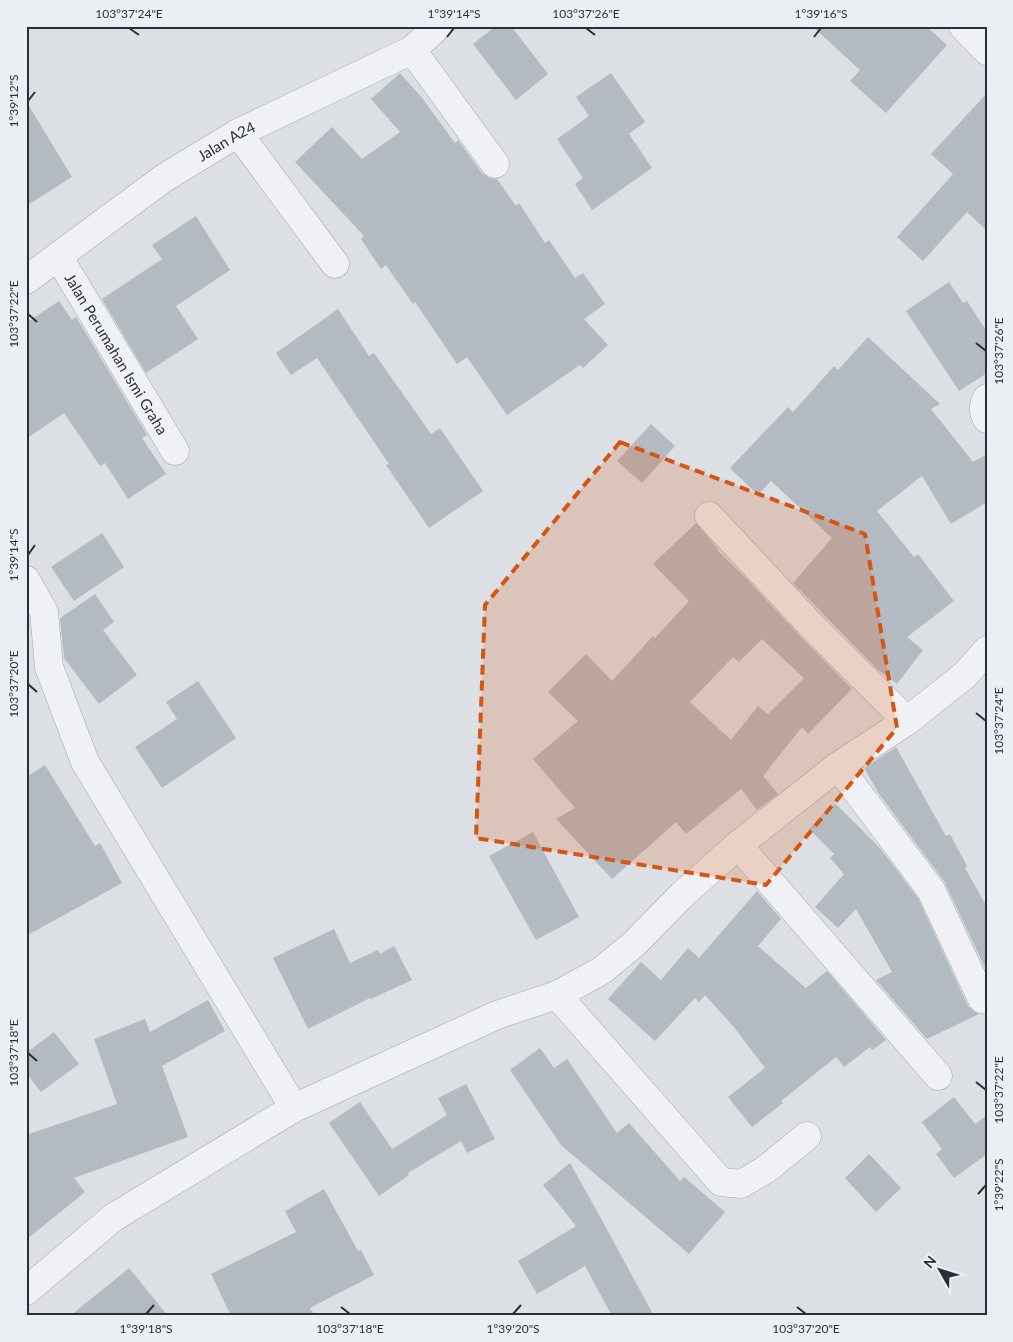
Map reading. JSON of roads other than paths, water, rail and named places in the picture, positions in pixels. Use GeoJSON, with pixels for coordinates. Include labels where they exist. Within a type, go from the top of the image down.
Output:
{"type":"FeatureCollection","features":[{"type":"Feature","properties":{"kind":"street","name":"Jalan A24"},"geometry":{"type":"LineString","coordinates":[[26,280],[164,178],[238,133],[412,50],[438,26]]}},
{"type":"Feature","properties":{"kind":"street"},"geometry":{"type":"LineString","coordinates":[[963,26],[987,51]]}},
{"type":"Feature","properties":{"kind":"street"},"geometry":{"type":"LineString","coordinates":[[412,50],[495,164]]}},
{"type":"Feature","properties":{"kind":"street"},"geometry":{"type":"LineString","coordinates":[[238,133],[335,264]]}},
{"type":"Feature","properties":{"kind":"street","name":"Jalan Perumahan Ismi Graha"},"geometry":{"type":"LineString","coordinates":[[58,256],[175,450]]}},
{"type":"Feature","properties":{"kind":"street"},"geometry":{"type":"LineString","coordinates":[[987,398],[984,413],[987,419]]}},
{"type":"Feature","properties":{"kind":"street"},"geometry":{"type":"LineString","coordinates":[[709,516],[810,624],[907,722]]}},
{"type":"Feature","properties":{"kind":"street"},"geometry":{"type":"LineString","coordinates":[[26,580],[44,612],[49,667],[85,762],[294,1108]]}},
{"type":"Feature","properties":{"kind":"street"},"geometry":{"type":"LineString","coordinates":[[26,1291],[114,1217],[294,1108],[497,1015],[557,995],[601,971],[634,944],[682,895],[738,845],[838,766],[907,722],[965,674],[987,650]]}},
{"type":"Feature","properties":{"kind":"street"},"geometry":{"type":"LineString","coordinates":[[838,766],[932,890],[982,999]]}},
{"type":"Feature","properties":{"kind":"street"},"geometry":{"type":"LineString","coordinates":[[738,845],[938,1076]]}},
{"type":"Feature","properties":{"kind":"street"},"geometry":{"type":"LineString","coordinates":[[557,995],[721,1182],[741,1184],[765,1170],[807,1136]]}}]}
